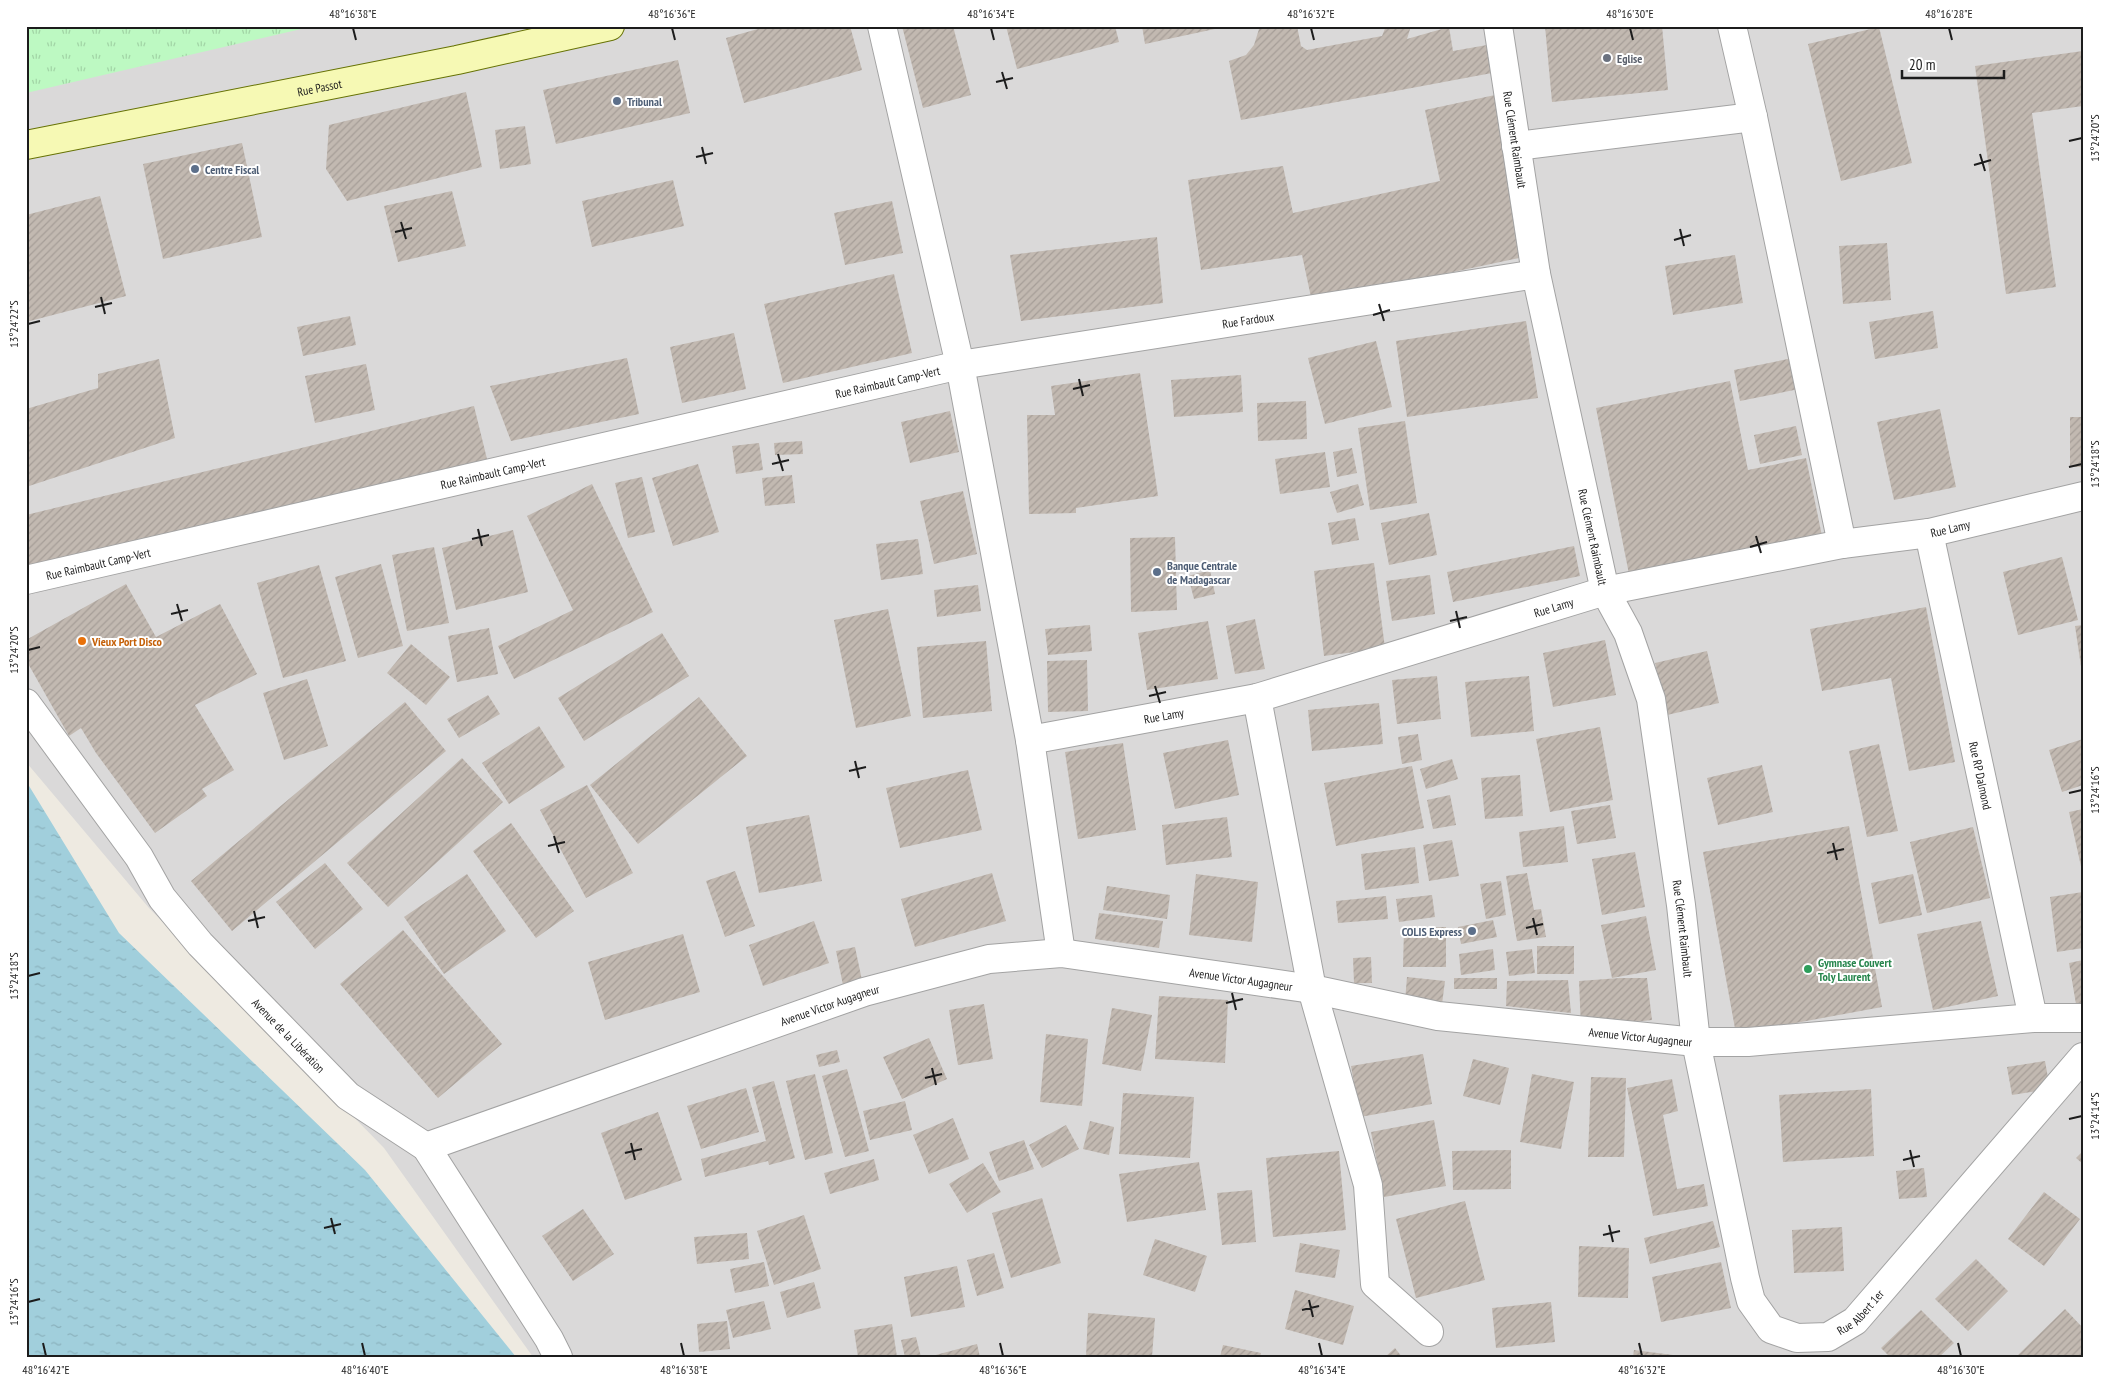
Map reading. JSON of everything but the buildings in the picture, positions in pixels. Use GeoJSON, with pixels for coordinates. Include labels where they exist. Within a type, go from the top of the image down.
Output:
{"type":"FeatureCollection","features":[{"type":"Feature","properties":{"kind":"main road","name":"Rue Passot"},"geometry":{"type":"LineString","coordinates":[[26,145],[447,62],[610,26]]}},
{"type":"Feature","properties":{"kind":"street"},"geometry":{"type":"LineString","coordinates":[[882,26],[960,365],[1030,740],[1061,953]]}},
{"type":"Feature","properties":{"kind":"street","name":"Rue Clément Raimbault"},"geometry":{"type":"LineString","coordinates":[[1498,26],[1536,274],[1605,591],[1628,633],[1651,699],[1681,905],[1696,1042]]}},
{"type":"Feature","properties":{"kind":"street"},"geometry":{"type":"LineString","coordinates":[[1732,26],[1753,117],[1842,544]]}},
{"type":"Feature","properties":{"kind":"street"},"geometry":{"type":"LineString","coordinates":[[1516,146],[1753,117]]}},
{"type":"Feature","properties":{"kind":"street","name":"Rue Fardoux"},"geometry":{"type":"LineString","coordinates":[[960,365],[1536,274]]}},
{"type":"Feature","properties":{"kind":"street","name":"Rue Raimbault Camp-Vert"},"geometry":{"type":"LineString","coordinates":[[26,580],[960,365]]}},
{"type":"Feature","properties":{"kind":"street","name":"Rue Lamy"},"geometry":{"type":"LineString","coordinates":[[1030,740],[1257,698],[1605,591],[1842,544],[1929,533],[2083,496]]}},
{"type":"Feature","properties":{"kind":"street","name":"Rue RP Dalmond"},"geometry":{"type":"LineString","coordinates":[[1929,533],[2033,1018]]}},
{"type":"Feature","properties":{"kind":"street"},"geometry":{"type":"LineString","coordinates":[[1257,698],[1312,989],[1368,1184],[1376,1284],[1429,1332]]}},
{"type":"Feature","properties":{"kind":"street","name":"Avenue de la Libération"},"geometry":{"type":"LineString","coordinates":[[26,703],[139,857],[162,898],[200,944],[348,1096],[426,1147],[549,1339],[558,1357]]}},
{"type":"Feature","properties":{"kind":"street","name":"Avenue Victor Augagneur"},"geometry":{"type":"LineString","coordinates":[[426,1147],[864,992],[989,959],[1061,953],[1312,989],[1438,1016],[1696,1042],[1748,1042],[2033,1018],[2083,1018]]}},
{"type":"Feature","properties":{"kind":"street","name":"Rue Albert 1er"},"geometry":{"type":"LineString","coordinates":[[1696,1042],[1751,1300],[1772,1329],[1797,1338],[1828,1337],[1855,1321],[2083,1057]]}},
{"type":"Feature","properties":{"kind":"shaded area"},"geometry":{"type":"Polygon","coordinates":[[[26,26],[2083,26],[2083,1357],[533,1357],[384,1148],[149,908],[26,762],[26,26]]]}},
{"type":"Feature","properties":{"kind":"green space"},"geometry":{"type":"Polygon","coordinates":[[[26,26],[314,26],[26,93],[26,26]]]}},
{"type":"Feature","properties":{"kind":"water"},"geometry":{"type":"Polygon","coordinates":[[[26,781],[119,933],[365,1170],[516,1357],[26,1357],[26,781]]]}},
{"type":"Feature","properties":{"kind":"place","name":"Eglise"},"geometry":{"type":"Point","coordinates":[1607,58]}},
{"type":"Feature","properties":{"kind":"place","name":"Tribunal"},"geometry":{"type":"Point","coordinates":[617,101]}},
{"type":"Feature","properties":{"kind":"place","name":"Centre Fiscal"},"geometry":{"type":"Point","coordinates":[195,169]}},
{"type":"Feature","properties":{"kind":"place","name":"Banque Centrale de Madagascar"},"geometry":{"type":"Point","coordinates":[1157,572]}},
{"type":"Feature","properties":{"kind":"place","name":"Vieux Port Disco"},"geometry":{"type":"Point","coordinates":[82,641]}},
{"type":"Feature","properties":{"kind":"place","name":"COLIS Express"},"geometry":{"type":"Point","coordinates":[1472,931]}},
{"type":"Feature","properties":{"kind":"place","name":"Gymnase Couvert Toly Laurent"},"geometry":{"type":"Point","coordinates":[1808,969]}}]}
